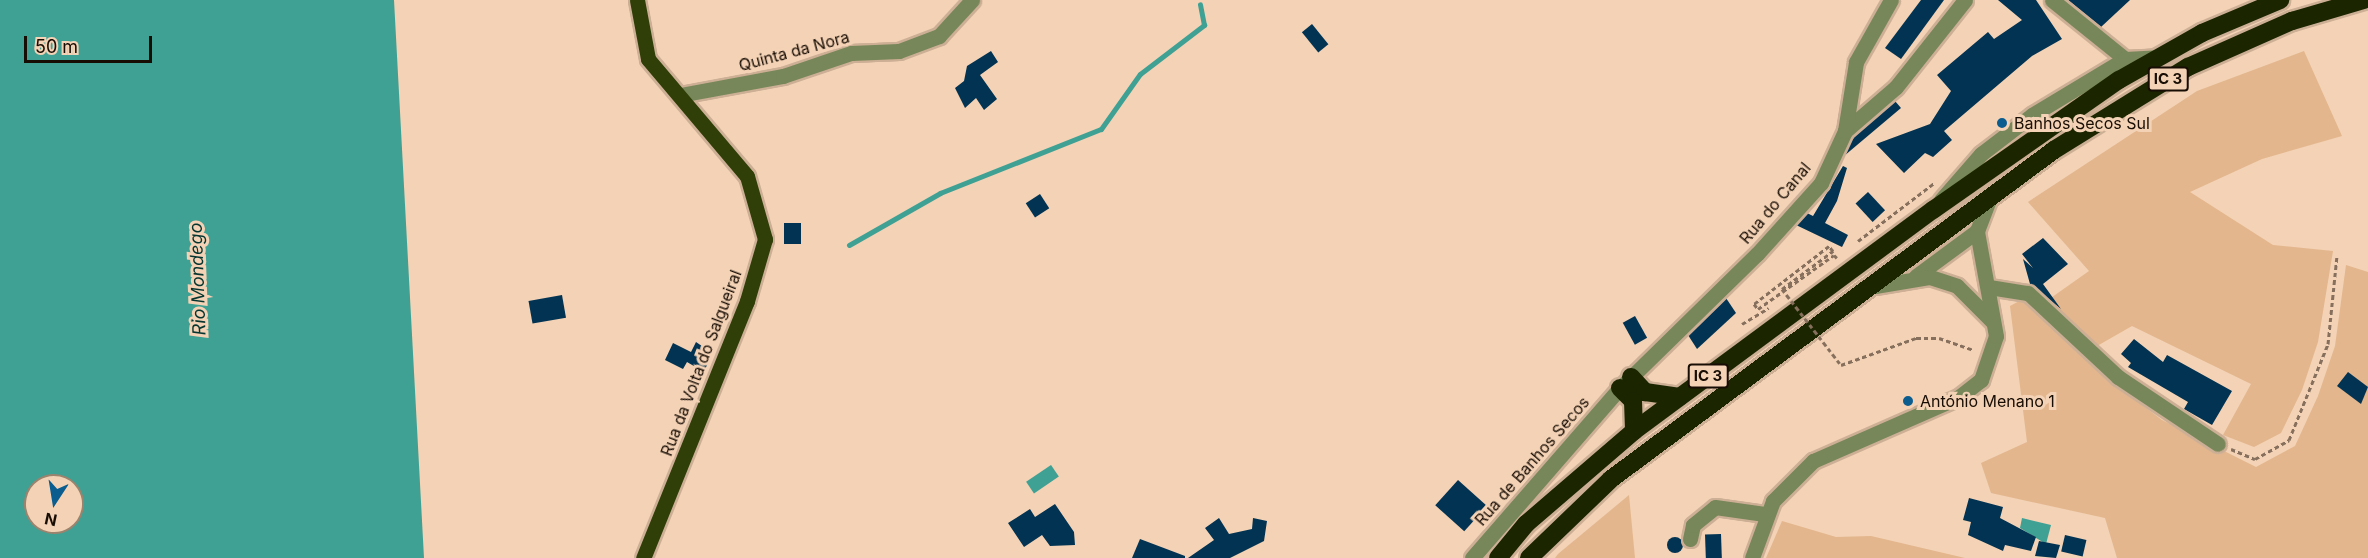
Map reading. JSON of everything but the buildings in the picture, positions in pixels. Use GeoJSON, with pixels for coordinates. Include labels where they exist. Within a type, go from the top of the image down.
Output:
{"type":"FeatureCollection","features":[{"type":"Feature","properties":{"kind":"highway","name":"IC 3"},"geometry":{"type":"LineString","coordinates":[[1498,558],[1526,524],[1634,431],[1933,210],[2158,57],[2280,0]]}},
{"type":"Feature","properties":{"kind":"highway","name":"IC 3"},"geometry":{"type":"LineString","coordinates":[[1529,558],[1611,479],[1991,195],[2188,67],[2292,21],[2364,0]]}},
{"type":"Feature","properties":{"kind":"highway"},"geometry":{"type":"LineString","coordinates":[[1625,383],[1645,392],[1680,397]]}},
{"type":"Feature","properties":{"kind":"highway"},"geometry":{"type":"LineString","coordinates":[[1625,383],[1633,401],[1634,431]]}},
{"type":"Feature","properties":{"kind":"main road","name":"Rua da Volta do Salgueiral"},"geometry":{"type":"LineString","coordinates":[[637,0],[648,59],[747,176],[765,239],[747,301],[644,558]]}},
{"type":"Feature","properties":{"kind":"street","name":"Quinta da Nora"},"geometry":{"type":"LineString","coordinates":[[680,95],[783,76],[851,53],[898,51],[939,36],[972,0]]}},
{"type":"Feature","properties":{"kind":"street","name":"Rua do Canal"},"geometry":{"type":"LineString","coordinates":[[1625,383],[1757,254],[1821,183],[1845,132],[1856,62],[1891,0]]}},
{"type":"Feature","properties":{"kind":"street"},"geometry":{"type":"LineString","coordinates":[[1845,132],[1896,87],[1965,0]]}},
{"type":"Feature","properties":{"kind":"street"},"geometry":{"type":"LineString","coordinates":[[2052,0],[2125,59]]}},
{"type":"Feature","properties":{"kind":"street"},"geometry":{"type":"LineString","coordinates":[[1933,210],[1963,171],[2008,131],[2125,59],[2158,57]]}},
{"type":"Feature","properties":{"kind":"street"},"geometry":{"type":"LineString","coordinates":[[1865,288],[1916,276],[1977,231],[1991,195]]}},
{"type":"Feature","properties":{"kind":"street"},"geometry":{"type":"LineString","coordinates":[[1752,558],[1765,514],[1813,461],[1959,397],[1981,380],[1993,355],[1989,287],[1977,231]]}},
{"type":"Feature","properties":{"kind":"street"},"geometry":{"type":"LineString","coordinates":[[1916,276],[1957,286],[1992,321]]}},
{"type":"Feature","properties":{"kind":"street"},"geometry":{"type":"LineString","coordinates":[[1989,287],[2028,293],[2118,377],[2218,444]]}},
{"type":"Feature","properties":{"kind":"street","name":"Rua de Banhos Secos"},"geometry":{"type":"LineString","coordinates":[[1472,558],[1625,383]]}},
{"type":"Feature","properties":{"kind":"street"},"geometry":{"type":"LineString","coordinates":[[1690,539],[1693,525],[1714,507],[1735,505],[1765,514]]}},
{"type":"Feature","properties":{"kind":"path"},"geometry":{"type":"LineString","coordinates":[[1855,244],[1936,181]]}},
{"type":"Feature","properties":{"kind":"path"},"geometry":{"type":"LineString","coordinates":[[1846,251],[1815,268],[1787,289],[1777,295],[1758,309],[1754,304],[1829,246],[1833,251],[1782,289],[1789,297],[1841,364],[1917,338],[1939,338],[1993,355]]}},
{"type":"Feature","properties":{"kind":"path"},"geometry":{"type":"LineString","coordinates":[[1742,324],[1835,256]]}},
{"type":"Feature","properties":{"kind":"path"},"geometry":{"type":"LineString","coordinates":[[2218,444],[2255,459],[2289,440],[2328,344],[2337,256]]}},
{"type":"Feature","properties":{"kind":"shaded area"},"geometry":{"type":"Polygon","coordinates":[[[2304,51],[2342,136],[2262,159],[2190,192],[2273,245],[2333,251],[2318,342],[2302,390],[2281,433],[2254,447],[2223,435],[2251,384],[2132,326],[2097,346],[2048,300],[2089,271],[2028,202],[2197,91],[2304,51]]]}},
{"type":"Feature","properties":{"kind":"shaded area"},"geometry":{"type":"Polygon","coordinates":[[[2346,265],[2368,272],[2368,558],[2117,558],[2105,518],[1991,493],[1981,463],[2027,442],[2010,306],[2025,298],[2113,383],[2162,420],[2256,467],[2295,446],[2318,396],[2335,346],[2346,265]]]}},
{"type":"Feature","properties":{"kind":"shaded area"},"geometry":{"type":"Polygon","coordinates":[[[1629,495],[1635,558],[1555,558],[1558,554],[1629,495]]]}},
{"type":"Feature","properties":{"kind":"shaded area"},"geometry":{"type":"Polygon","coordinates":[[[1782,521],[1836,537],[1871,536],[1965,558],[1766,558],[1782,521]]]}},
{"type":"Feature","properties":{"kind":"water","name":"Rio Mondego"},"geometry":{"type":"Polygon","coordinates":[[[0,0],[394,0],[424,558],[0,558],[0,0]]]}},
{"type":"Feature","properties":{"kind":"water"},"geometry":{"type":"Polygon","coordinates":[[[1051,465],[1059,477],[1034,493],[1026,482],[1051,465]]]}},
{"type":"Feature","properties":{"kind":"water"},"geometry":{"type":"Polygon","coordinates":[[[2022,518],[2051,525],[2046,544],[2020,528],[2022,518]]]}},
{"type":"Feature","properties":{"kind":"waterway"},"geometry":{"type":"LineString","coordinates":[[849,245],[940,193],[1101,129],[1140,74],[1204,25],[1200,4]]}},
{"type":"Feature","properties":{"kind":"place","name":"Banhos Secos Sul"},"geometry":{"type":"Point","coordinates":[2002,123]}},
{"type":"Feature","properties":{"kind":"place","name":"António Menano 1"},"geometry":{"type":"Point","coordinates":[1908,401]}}]}
